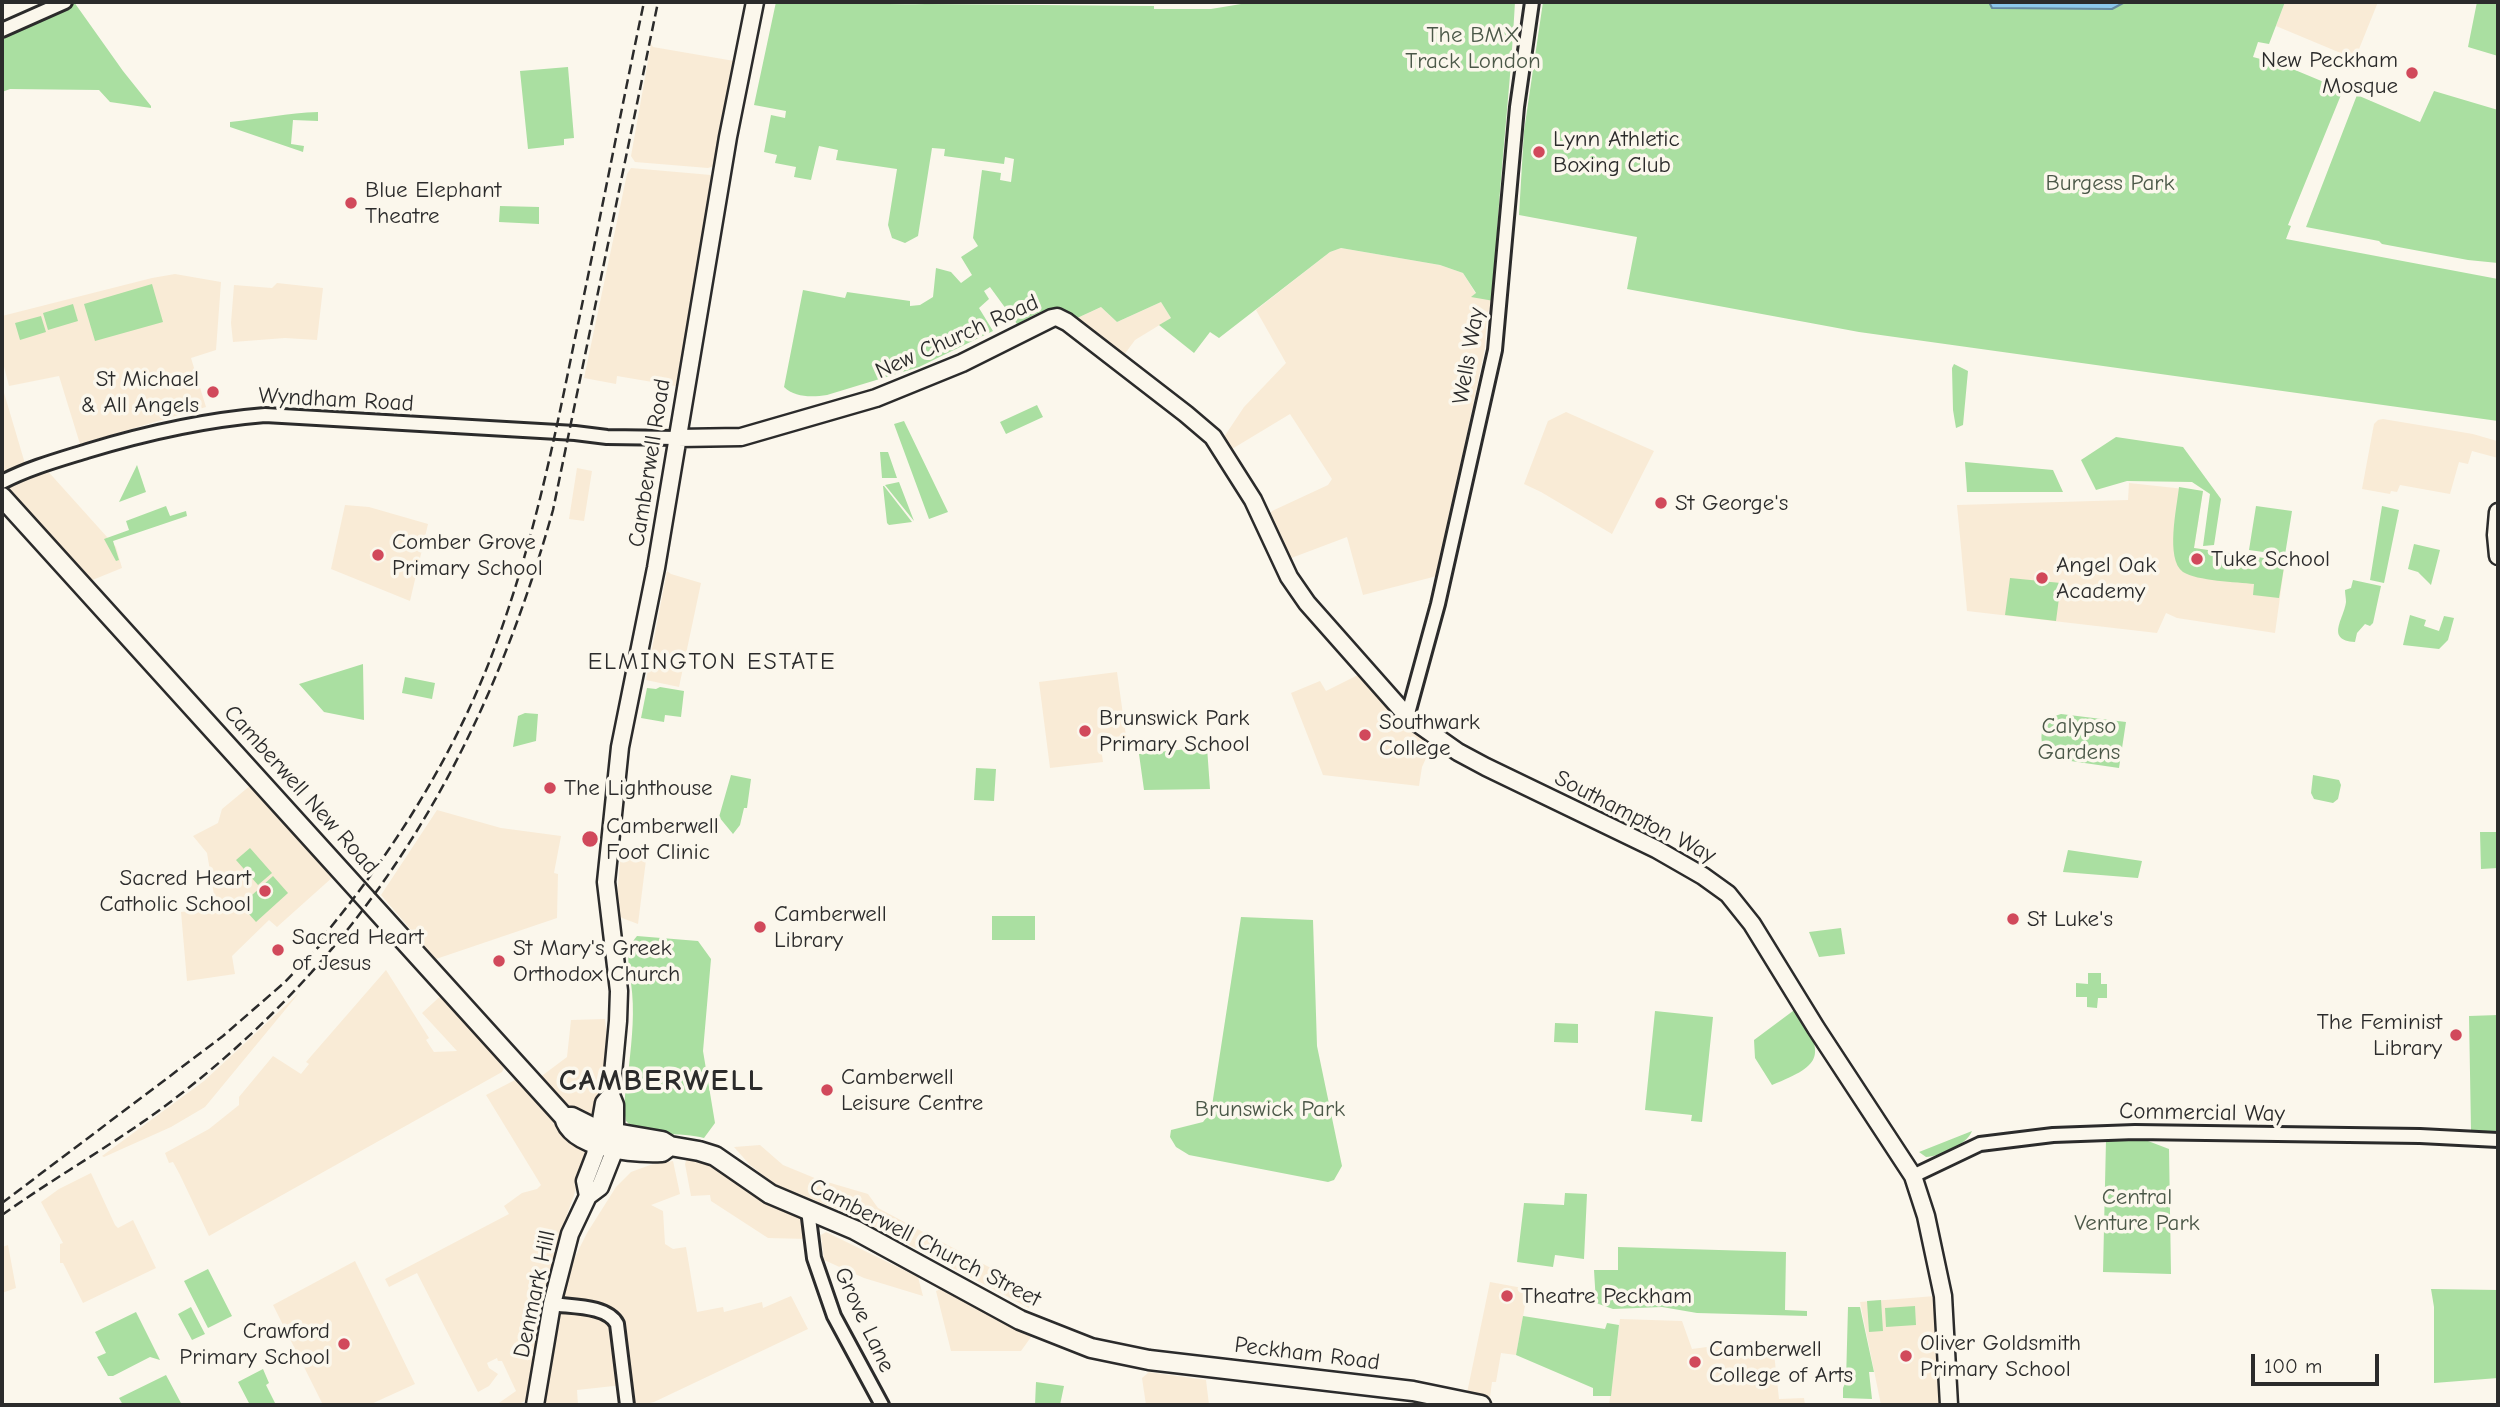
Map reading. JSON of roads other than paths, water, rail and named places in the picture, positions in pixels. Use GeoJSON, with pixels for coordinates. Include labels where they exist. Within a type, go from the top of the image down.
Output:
{"type":"FeatureCollection","features":[{"type":"Feature","properties":{"kind":"highway","name":"Camberwell New Road"},"geometry":{"type":"LineString","coordinates":[[2,497],[564,1117],[566,1125],[571,1130],[615,1142]]}},
{"type":"Feature","properties":{"kind":"highway","name":"Camberwell Church Street"},"geometry":{"type":"LineString","coordinates":[[615,1142],[662,1152],[670,1146],[687,1148],[715,1156],[770,1194],[866,1236],[1033,1326],[1091,1348],[1126,1357]]}},
{"type":"Feature","properties":{"kind":"highway","name":"Peckham Road"},"geometry":{"type":"LineString","coordinates":[[1126,1357],[1413,1391],[1480,1405]]}},
{"type":"Feature","properties":{"kind":"main road","name":"Camberwell Road"},"geometry":{"type":"LineString","coordinates":[[611,1095],[619,1009],[606,883],[620,747],[656,568],[728,137],[755,2]]}},
{"type":"Feature","properties":{"kind":"main road","name":"New Church Road"},"geometry":{"type":"LineString","coordinates":[[678,438],[741,436],[834,411],[928,379],[1057,317]]}},
{"type":"Feature","properties":{"kind":"main road","name":"Southampton Way"},"geometry":{"type":"LineString","coordinates":[[1057,317],[1213,437],[1259,511],[1278,557],[1300,594],[1408,713],[1431,734],[1486,767],[1656,849],[1718,885],[1752,924],[1913,1176],[1926,1216],[1943,1296],[1949,1405]]}},
{"type":"Feature","properties":{"kind":"main road"},"geometry":{"type":"LineString","coordinates":[[2498,512],[2498,556]]}},
{"type":"Feature","properties":{"kind":"main road"},"geometry":{"type":"LineString","coordinates":[[611,1095],[615,1105],[615,1142]]}},
{"type":"Feature","properties":{"kind":"main road","name":"Denmark Hill"},"geometry":{"type":"LineString","coordinates":[[588,1196],[585,1181],[604,1102],[611,1095]]}},
{"type":"Feature","properties":{"kind":"main road","name":"Denmark Hill"},"geometry":{"type":"LineString","coordinates":[[535,1405],[552,1304],[570,1234],[588,1196],[600,1187],[615,1142]]}},
{"type":"Feature","properties":{"kind":"street"},"geometry":{"type":"LineString","coordinates":[[2,30],[65,2]]}},
{"type":"Feature","properties":{"kind":"street","name":"Wells Way"},"geometry":{"type":"LineString","coordinates":[[1408,713],[1443,581],[1496,345],[1517,107],[1532,2]]}},
{"type":"Feature","properties":{"kind":"street","name":"Wyndham Road"},"geometry":{"type":"LineString","coordinates":[[2,482],[44,464],[147,433],[198,422],[265,415],[607,437],[678,438]]}},
{"type":"Feature","properties":{"kind":"street","name":"Commercial Way"},"geometry":{"type":"LineString","coordinates":[[1913,1176],[1980,1144],[2053,1135],[2135,1132],[2420,1136],[2498,1140]]}},
{"type":"Feature","properties":{"kind":"street","name":"Grove Lane"},"geometry":{"type":"LineString","coordinates":[[808,1210],[814,1258],[834,1316],[882,1405]]}},
{"type":"Feature","properties":{"kind":"street"},"geometry":{"type":"LineString","coordinates":[[552,1304],[606,1313],[614,1319],[617,1324],[627,1405]]}},
{"type":"Feature","properties":{"kind":"water"},"geometry":{"type":"Polygon","coordinates":[[[1989,2],[2125,2],[2112,9],[1992,8],[1989,2]]]}},
{"type":"Feature","properties":{"kind":"railway"},"geometry":{"type":"LineString","coordinates":[[321,939],[395,841],[417,806],[457,735],[504,621],[548,464],[644,2]]}},
{"type":"Feature","properties":{"kind":"railway"},"geometry":{"type":"LineString","coordinates":[[2,1215],[173,1100],[244,1041],[307,977],[363,909],[413,837],[456,761],[493,682],[526,598],[553,510],[658,2]]}},
{"type":"Feature","properties":{"kind":"railway"},"geometry":{"type":"LineString","coordinates":[[2,1203],[223,1036],[285,982],[331,934]]}},
{"type":"Feature","properties":{"kind":"place","name":"New Peckham Mosque"},"geometry":{"type":"Point","coordinates":[2412,73]}},
{"type":"Feature","properties":{"kind":"place","name":"Lynn Athletic Boxing Club"},"geometry":{"type":"Point","coordinates":[1539,152]}},
{"type":"Feature","properties":{"kind":"place","name":"Blue Elephant Theatre"},"geometry":{"type":"Point","coordinates":[351,203]}},
{"type":"Feature","properties":{"kind":"place","name":"St Michael & All Angels"},"geometry":{"type":"Point","coordinates":[213,392]}},
{"type":"Feature","properties":{"kind":"place","name":"St George's"},"geometry":{"type":"Point","coordinates":[1661,503]}},
{"type":"Feature","properties":{"kind":"place","name":"Comber Grove Primary School"},"geometry":{"type":"Point","coordinates":[378,555]}},
{"type":"Feature","properties":{"kind":"place","name":"Tuke School"},"geometry":{"type":"Point","coordinates":[2197,559]}},
{"type":"Feature","properties":{"kind":"place","name":"Angel Oak Academy"},"geometry":{"type":"Point","coordinates":[2042,578]}},
{"type":"Feature","properties":{"kind":"place","name":"Brunswick Park Primary School"},"geometry":{"type":"Point","coordinates":[1085,731]}},
{"type":"Feature","properties":{"kind":"place","name":"Southwark College"},"geometry":{"type":"Point","coordinates":[1365,735]}},
{"type":"Feature","properties":{"kind":"place","name":"The Lighthouse"},"geometry":{"type":"Point","coordinates":[550,788]}},
{"type":"Feature","properties":{"kind":"place","name":"Camberwell Foot Clinic"},"geometry":{"type":"Point","coordinates":[590,839]}},
{"type":"Feature","properties":{"kind":"place","name":"Sacred Heart Catholic School"},"geometry":{"type":"Point","coordinates":[265,891]}},
{"type":"Feature","properties":{"kind":"place","name":"St Luke's"},"geometry":{"type":"Point","coordinates":[2013,919]}},
{"type":"Feature","properties":{"kind":"place","name":"Camberwell Library"},"geometry":{"type":"Point","coordinates":[760,927]}},
{"type":"Feature","properties":{"kind":"place","name":"Sacred Heart of Jesus"},"geometry":{"type":"Point","coordinates":[278,950]}},
{"type":"Feature","properties":{"kind":"place","name":"St Mary's Greek Orthodox Church"},"geometry":{"type":"Point","coordinates":[499,961]}},
{"type":"Feature","properties":{"kind":"place","name":"The Feminist Library"},"geometry":{"type":"Point","coordinates":[2456,1035]}},
{"type":"Feature","properties":{"kind":"place","name":"Camberwell Leisure Centre"},"geometry":{"type":"Point","coordinates":[827,1090]}},
{"type":"Feature","properties":{"kind":"place","name":"Theatre Peckham"},"geometry":{"type":"Point","coordinates":[1507,1296]}},
{"type":"Feature","properties":{"kind":"place","name":"Crawford Primary School"},"geometry":{"type":"Point","coordinates":[344,1344]}},
{"type":"Feature","properties":{"kind":"place","name":"Oliver Goldsmith Primary School"},"geometry":{"type":"Point","coordinates":[1906,1356]}},
{"type":"Feature","properties":{"kind":"place","name":"Camberwell College of Arts"},"geometry":{"type":"Point","coordinates":[1695,1362]}},
{"type":"Feature","properties":{"kind":"district","name":"ELMINGTON ESTATE"},"geometry":{"type":"Point","coordinates":[712,662]}},
{"type":"Feature","properties":{"kind":"district","name":"CAMBERWELL"},"geometry":{"type":"Point","coordinates":[662,1082]}},
{"type":"Feature","properties":{"kind":"park label","name":"The BMX Track London"},"geometry":{"type":"Point","coordinates":[1473,48]}},
{"type":"Feature","properties":{"kind":"park label","name":"Burgess Park"},"geometry":{"type":"Point","coordinates":[2110,183]}},
{"type":"Feature","properties":{"kind":"park label","name":"Calypso Gardens"},"geometry":{"type":"Point","coordinates":[2079,739]}},
{"type":"Feature","properties":{"kind":"park label","name":"Brunswick Park"},"geometry":{"type":"Point","coordinates":[1270,1109]}},
{"type":"Feature","properties":{"kind":"park label","name":"Central Venture Park"},"geometry":{"type":"Point","coordinates":[2137,1210]}}]}
